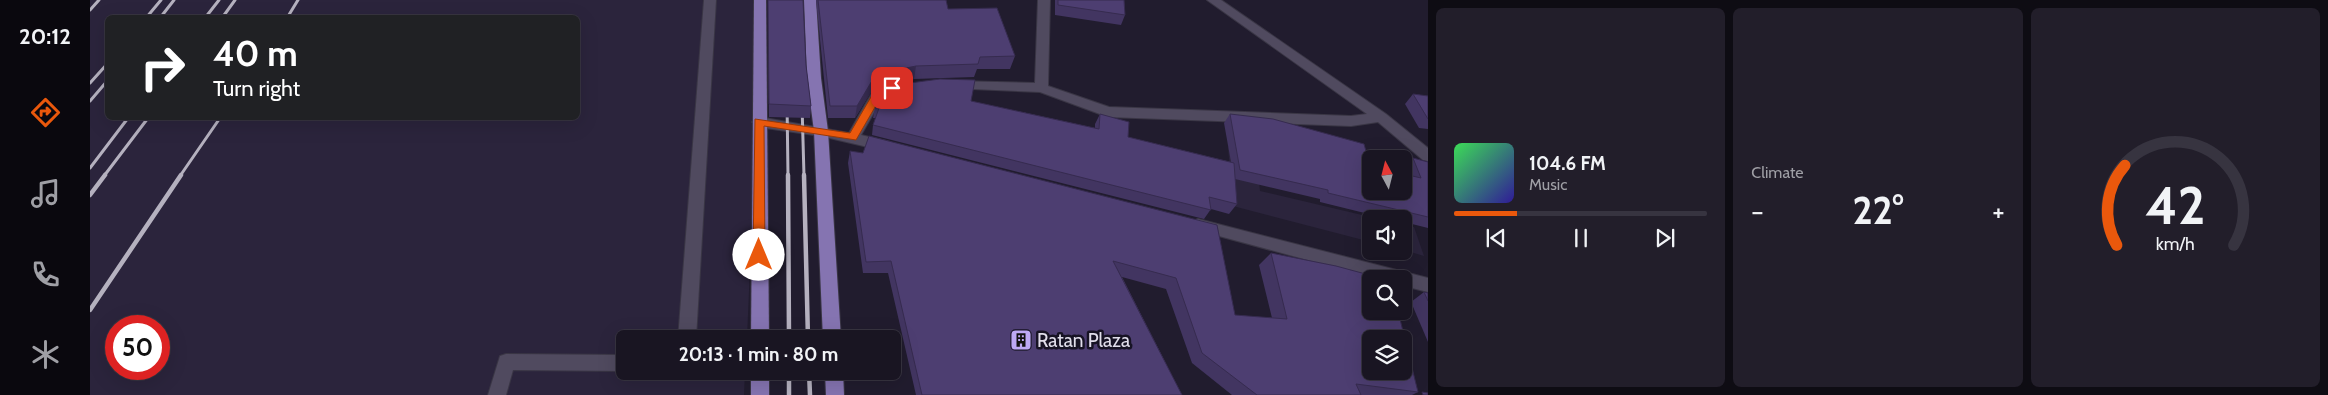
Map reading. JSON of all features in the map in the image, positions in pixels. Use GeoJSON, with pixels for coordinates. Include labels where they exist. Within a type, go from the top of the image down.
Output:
{"type":"FeatureCollection","features":[{"type":"Feature","properties":{"kind":"main road"},"geometry":{"type":"LineString","coordinates":[[760,0],[760,330]]}},
{"type":"Feature","properties":{"kind":"main road"},"geometry":{"type":"LineString","coordinates":[[810,0],[814,78],[821,131],[832,330]]}},
{"type":"Feature","properties":{"kind":"main road"},"geometry":{"type":"LineString","coordinates":[[760,380],[760,395]]}},
{"type":"Feature","properties":{"kind":"main road"},"geometry":{"type":"LineString","coordinates":[[834,380],[835,395]]}},
{"type":"Feature","properties":{"kind":"street"},"geometry":{"type":"LineString","coordinates":[[688,330],[710,0]]}},
{"type":"Feature","properties":{"kind":"street"},"geometry":{"type":"LineString","coordinates":[[1041,88],[1044,0]]}},
{"type":"Feature","properties":{"kind":"street"},"geometry":{"type":"LineString","coordinates":[[1212,0],[1381,117],[1428,156]]}},
{"type":"Feature","properties":{"kind":"street"},"geometry":{"type":"LineString","coordinates":[[852,138],[879,92],[892,88],[921,85]]}},
{"type":"Feature","properties":{"kind":"street"},"geometry":{"type":"LineString","coordinates":[[941,85],[1041,88],[1108,112],[1351,121],[1381,117]]}},
{"type":"Feature","properties":{"kind":"street"},"geometry":{"type":"LineString","coordinates":[[759,122],[821,131],[901,150]]}},
{"type":"Feature","properties":{"kind":"street"},"geometry":{"type":"LineString","coordinates":[[1412,141],[1428,141]]}},
{"type":"Feature","properties":{"kind":"street"},"geometry":{"type":"LineString","coordinates":[[1181,221],[1428,285]]}},
{"type":"Feature","properties":{"kind":"street"},"geometry":{"type":"LineString","coordinates":[[497,395],[506,362],[616,363]]}},
{"type":"Feature","properties":{"kind":"shaded area"},"geometry":{"type":"Polygon","coordinates":[[[90,0],[761,0],[747,330],[616,330],[616,380],[745,380],[744,395],[90,395],[90,0]]]}},
{"type":"Feature","properties":{"kind":"shaded area"},"geometry":{"type":"Polygon","coordinates":[[[1228,147],[1256,153],[1260,191],[1362,215],[1362,240],[1233,206],[1228,147]]]}},
{"type":"Feature","properties":{"kind":"shaded area"},"geometry":{"type":"Polygon","coordinates":[[[1412,227],[1414,227],[1424,256],[1412,252],[1412,227]]]}},
{"type":"Feature","properties":{"kind":"building"},"geometry":{"type":"Polygon","coordinates":[[[768,0],[803,0],[806,65],[811,106],[769,104],[768,0]]]}},
{"type":"Feature","properties":{"kind":"building"},"geometry":{"type":"Polygon","coordinates":[[[818,0],[946,0],[948,9],[997,8],[1015,56],[980,57],[978,64],[916,66],[876,74],[857,106],[830,106],[818,0]]]}},
{"type":"Feature","properties":{"kind":"building"},"geometry":{"type":"Polygon","coordinates":[[[1058,0],[1124,0],[1125,15],[1058,5],[1058,0]]]}},
{"type":"Feature","properties":{"kind":"building"},"geometry":{"type":"Polygon","coordinates":[[[940,79],[975,80],[971,101],[1099,129],[1100,114],[1129,122],[1128,137],[1234,163],[1237,204],[1209,197],[1211,210],[873,125],[879,108],[875,108],[887,86],[940,79]]]}},
{"type":"Feature","properties":{"kind":"building"},"geometry":{"type":"Polygon","coordinates":[[[1413,94],[1428,96],[1428,119],[1413,94]]]}},
{"type":"Feature","properties":{"kind":"building"},"geometry":{"type":"Polygon","coordinates":[[[1230,114],[1273,119],[1364,144],[1366,150],[1362,150],[1362,200],[1412,200],[1412,176],[1421,178],[1413,158],[1428,162],[1428,217],[1412,213],[1412,210],[1399,210],[1328,193],[1328,190],[1240,170],[1230,114]]]}},
{"type":"Feature","properties":{"kind":"building"},"geometry":{"type":"Polygon","coordinates":[[[869,136],[1217,225],[1235,315],[1287,319],[1271,253],[1362,273],[1362,320],[1400,320],[1403,330],[1362,330],[1362,380],[1412,380],[1412,368],[1418,392],[1356,384],[1361,395],[1257,395],[1202,353],[1176,278],[1113,261],[1182,395],[922,395],[891,261],[866,262],[850,151],[863,153],[869,136]]]}},
{"type":"Feature","properties":{"kind":"building"},"geometry":{"type":"Polygon","coordinates":[[[1424,292],[1428,293],[1428,301],[1424,292]]]}},
{"type":"Feature","properties":{"kind":"railway"},"geometry":{"type":"LineString","coordinates":[[90,10],[99,0]]}},
{"type":"Feature","properties":{"kind":"railway"},"geometry":{"type":"LineString","coordinates":[[148,15],[161,0]]}},
{"type":"Feature","properties":{"kind":"railway"},"geometry":{"type":"LineString","coordinates":[[162,15],[174,0]]}},
{"type":"Feature","properties":{"kind":"railway"},"geometry":{"type":"LineString","coordinates":[[207,15],[219,0]]}},
{"type":"Feature","properties":{"kind":"railway"},"geometry":{"type":"LineString","coordinates":[[224,15],[235,0]]}},
{"type":"Feature","properties":{"kind":"railway"},"geometry":{"type":"LineString","coordinates":[[289,15],[298,0]]}},
{"type":"Feature","properties":{"kind":"railway"},"geometry":{"type":"LineString","coordinates":[[90,83],[105,66]]}},
{"type":"Feature","properties":{"kind":"railway"},"geometry":{"type":"LineString","coordinates":[[90,101],[105,84]]}},
{"type":"Feature","properties":{"kind":"railway"},"geometry":{"type":"LineString","coordinates":[[787,102],[788,176]]}},
{"type":"Feature","properties":{"kind":"railway"},"geometry":{"type":"LineString","coordinates":[[802,105],[804,176]]}},
{"type":"Feature","properties":{"kind":"railway"},"geometry":{"type":"LineString","coordinates":[[90,168],[126,120]]}},
{"type":"Feature","properties":{"kind":"railway"},"geometry":{"type":"LineString","coordinates":[[104,176],[146,120]]}},
{"type":"Feature","properties":{"kind":"railway"},"geometry":{"type":"LineString","coordinates":[[180,176],[219,120]]}},
{"type":"Feature","properties":{"kind":"railway"},"geometry":{"type":"LineString","coordinates":[[90,195],[105,175]]}},
{"type":"Feature","properties":{"kind":"railway"},"geometry":{"type":"LineString","coordinates":[[90,310],[181,175]]}},
{"type":"Feature","properties":{"kind":"railway"},"geometry":{"type":"LineString","coordinates":[[788,175],[789,330]]}},
{"type":"Feature","properties":{"kind":"railway"},"geometry":{"type":"LineString","coordinates":[[804,175],[808,330]]}},
{"type":"Feature","properties":{"kind":"railway"},"geometry":{"type":"LineString","coordinates":[[789,380],[789,395]]}},
{"type":"Feature","properties":{"kind":"railway"},"geometry":{"type":"LineString","coordinates":[[809,380],[810,395]]}},
{"type":"Feature","properties":{"kind":"place","name":"Ratan Plaza"},"geometry":{"type":"Point","coordinates":[1021,340]}},
{"type":"Feature","properties":{"kind":"route"},"geometry":{"type":"LineString","coordinates":[[759,255],[759,122],[821,131],[852,138],[879,92],[892,88]]}}]}
